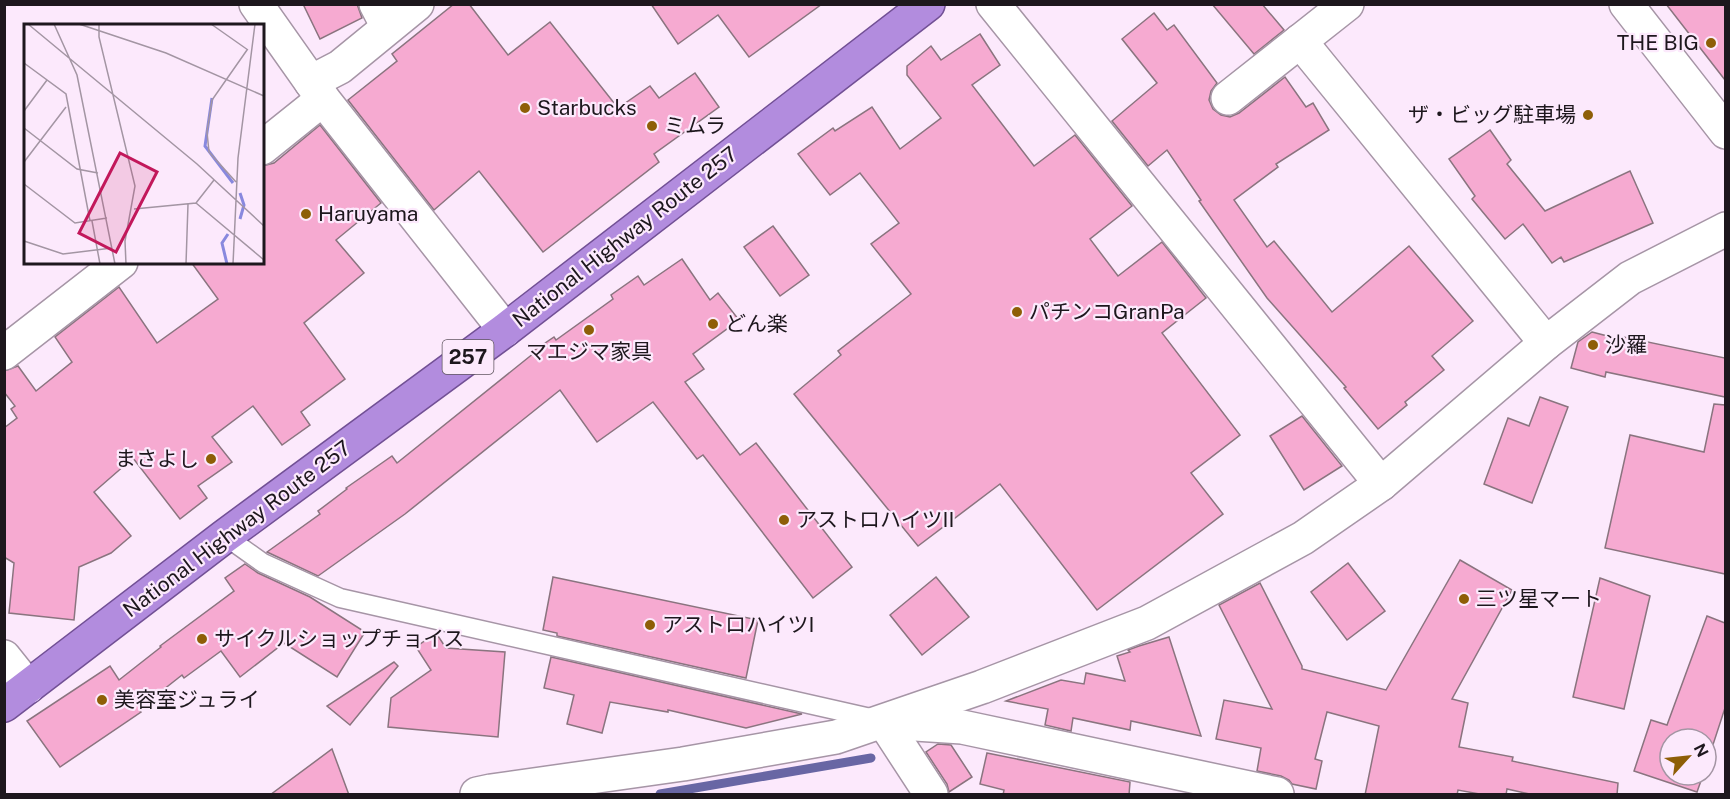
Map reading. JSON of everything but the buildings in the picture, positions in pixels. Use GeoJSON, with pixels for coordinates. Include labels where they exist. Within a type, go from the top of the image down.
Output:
{"type":"FeatureCollection","features":[{"type":"Feature","properties":{"kind":"highway","name":"National Highway Route 257"},"geometry":{"type":"LineString","coordinates":[[16,696],[225,536],[505,330],[928,4]]}},
{"type":"Feature","properties":{"kind":"street"},"geometry":{"type":"LineString","coordinates":[[256,4],[317,90],[505,330]]}},
{"type":"Feature","properties":{"kind":"street"},"geometry":{"type":"LineString","coordinates":[[264,146],[340,67],[382,16],[417,4]]}},
{"type":"Feature","properties":{"kind":"street"},"geometry":{"type":"LineString","coordinates":[[993,4],[1381,484]]}},
{"type":"Feature","properties":{"kind":"street"},"geometry":{"type":"LineString","coordinates":[[1228,98],[1347,4]]}},
{"type":"Feature","properties":{"kind":"street"},"geometry":{"type":"LineString","coordinates":[[1626,4],[1725,132]]}},
{"type":"Feature","properties":{"kind":"street"},"geometry":{"type":"LineString","coordinates":[[1300,41],[1546,343]]}},
{"type":"Feature","properties":{"kind":"street"},"geometry":{"type":"LineString","coordinates":[[487,793],[683,764],[825,739],[884,722],[982,687],[1148,623],[1303,538],[1381,484],[1546,343],[1630,278],[1725,229]]}},
{"type":"Feature","properties":{"kind":"street"},"geometry":{"type":"LineString","coordinates":[[4,353],[118,264]]}},
{"type":"Feature","properties":{"kind":"street"},"geometry":{"type":"LineString","coordinates":[[4,657],[16,696]]}},
{"type":"Feature","properties":{"kind":"street"},"geometry":{"type":"LineString","coordinates":[[884,722],[931,795]]}},
{"type":"Feature","properties":{"kind":"street"},"geometry":{"type":"LineString","coordinates":[[884,722],[962,727],[1277,795]]}},
{"type":"Feature","properties":{"kind":"lane"},"geometry":{"type":"LineString","coordinates":[[225,536],[263,563],[340,598],[884,722]]}},
{"type":"Feature","properties":{"kind":"waterway"},"geometry":{"type":"LineString","coordinates":[[660,794],[871,758]]}},
{"type":"Feature","properties":{"kind":"place","name":"THE BIG"},"geometry":{"type":"Point","coordinates":[1711,43]}},
{"type":"Feature","properties":{"kind":"place","name":"Starbucks"},"geometry":{"type":"Point","coordinates":[525,108]}},
{"type":"Feature","properties":{"kind":"place","name":"ザ・ビッグ駐車場"},"geometry":{"type":"Point","coordinates":[1588,115]}},
{"type":"Feature","properties":{"kind":"place","name":"ミムラ"},"geometry":{"type":"Point","coordinates":[652,126]}},
{"type":"Feature","properties":{"kind":"place","name":"Haruyama"},"geometry":{"type":"Point","coordinates":[306,214]}},
{"type":"Feature","properties":{"kind":"place","name":"パチンコGranPa"},"geometry":{"type":"Point","coordinates":[1017,312]}},
{"type":"Feature","properties":{"kind":"place","name":"どん楽"},"geometry":{"type":"Point","coordinates":[713,324]}},
{"type":"Feature","properties":{"kind":"place","name":"マエジマ家具"},"geometry":{"type":"Point","coordinates":[589,330]}},
{"type":"Feature","properties":{"kind":"place","name":"沙羅"},"geometry":{"type":"Point","coordinates":[1593,345]}},
{"type":"Feature","properties":{"kind":"place","name":"まさよし"},"geometry":{"type":"Point","coordinates":[211,459]}},
{"type":"Feature","properties":{"kind":"place","name":"アストロハイツII"},"geometry":{"type":"Point","coordinates":[784,520]}},
{"type":"Feature","properties":{"kind":"place","name":"三ツ星マート"},"geometry":{"type":"Point","coordinates":[1464,599]}},
{"type":"Feature","properties":{"kind":"place","name":"アストロハイツI"},"geometry":{"type":"Point","coordinates":[650,625]}},
{"type":"Feature","properties":{"kind":"place","name":"サイクルショップチョイス"},"geometry":{"type":"Point","coordinates":[202,639]}},
{"type":"Feature","properties":{"kind":"place","name":"美容室ジュライ"},"geometry":{"type":"Point","coordinates":[102,700]}}]}
